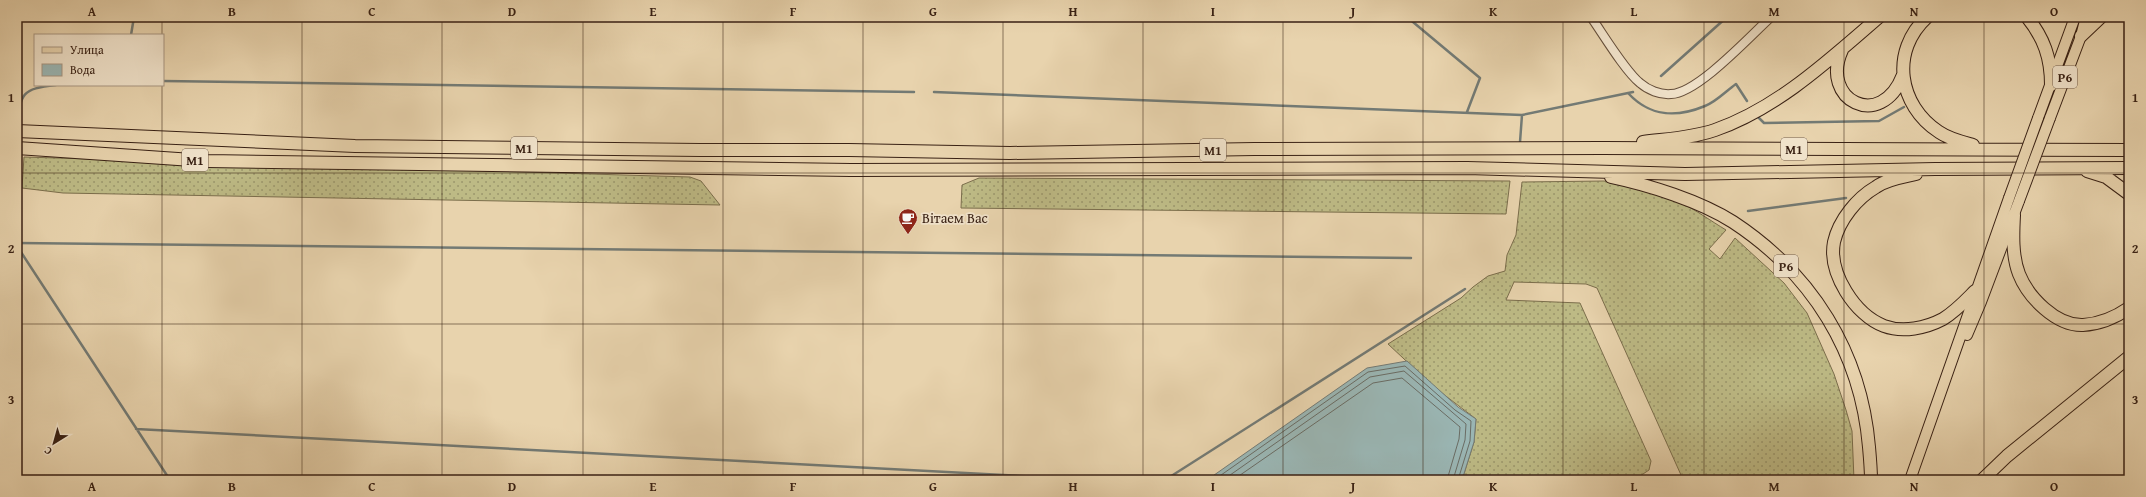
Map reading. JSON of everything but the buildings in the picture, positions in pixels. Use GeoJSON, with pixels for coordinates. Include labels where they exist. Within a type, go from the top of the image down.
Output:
{"type":"FeatureCollection","features":[{"type":"Feature","properties":{"kind":"highway"},"geometry":{"type":"LineString","coordinates":[[1602,148],[1714,130],[1770,103],[1797,85],[1879,17]]}},
{"type":"Feature","properties":{"kind":"highway"},"geometry":{"type":"LineString","coordinates":[[1926,17],[1913,33],[1904,53],[1903,75],[1906,88],[1916,108],[1938,131],[1963,142],[1986,149]]}},
{"type":"Feature","properties":{"kind":"highway","name":"Р6"},"geometry":{"type":"LineString","coordinates":[[2027,17],[2041,37],[2047,51],[2051,65],[2051,85]]}},
{"type":"Feature","properties":{"kind":"highway","name":"Р6"},"geometry":{"type":"LineString","coordinates":[[2081,36],[2101,17]]}},
{"type":"Feature","properties":{"kind":"highway"},"geometry":{"type":"LineString","coordinates":[[1842,48],[1837,60],[1837,80],[1842,90],[1858,103],[1876,105],[1885,101],[1898,87],[1903,75]]}},
{"type":"Feature","properties":{"kind":"highway","name":"М1"},"geometry":{"type":"LineString","coordinates":[[17,131],[355,146],[669,150],[849,150],[1010,153],[1254,149],[1602,148],[2129,150]]}},
{"type":"Feature","properties":{"kind":"highway","name":"М1"},"geometry":{"type":"LineString","coordinates":[[17,148],[207,161],[956,171],[1010,169],[1415,168],[1574,170],[1685,174],[1935,169],[2129,168]]}},
{"type":"Feature","properties":{"kind":"highway"},"geometry":{"type":"LineString","coordinates":[[2079,168],[2106,177],[2129,194]]}},
{"type":"Feature","properties":{"kind":"highway","name":"Р6"},"geometry":{"type":"LineString","coordinates":[[1935,169],[1886,182],[1865,195],[1850,211],[1838,231],[1834,243],[1836,267],[1844,288],[1863,311],[1883,326],[1895,329],[1923,327],[1942,320],[1956,311],[1975,291]]}},
{"type":"Feature","properties":{"kind":"highway","name":"Р6"},"geometry":{"type":"LineString","coordinates":[[1574,170],[1631,181],[1678,196],[1732,221],[1772,251],[1802,282],[1829,318],[1850,363],[1860,390],[1867,421],[1871,480]]}},
{"type":"Feature","properties":{"kind":"highway","name":"Р6"},"geometry":{"type":"LineString","coordinates":[[2014,215],[2016,263],[2027,290],[2037,302],[2063,320],[2081,325],[2098,324],[2129,308]]}},
{"type":"Feature","properties":{"kind":"highway"},"geometry":{"type":"LineString","coordinates":[[1982,480],[2007,456],[2129,357]]}},
{"type":"Feature","properties":{"kind":"main road","name":"Р6"},"geometry":{"type":"LineString","coordinates":[[1910,480],[1946,380],[1975,291],[2075,17]]}},
{"type":"Feature","properties":{"kind":"main road","name":"Р6"},"geometry":{"type":"LineString","coordinates":[[1946,380],[1981,302],[2081,36],[2086,17]]}},
{"type":"Feature","properties":{"kind":"street"},"geometry":{"type":"LineString","coordinates":[[1591,17],[1639,82],[1660,94],[1671,94],[1684,90],[1703,79],[1771,17]]}},
{"type":"Feature","properties":{"kind":"shaded area"},"geometry":{"type":"Polygon","coordinates":[[[24,157],[690,177],[701,181],[720,205],[63,193],[22,188],[24,157]]]}},
{"type":"Feature","properties":{"kind":"shaded area"},"geometry":{"type":"Polygon","coordinates":[[[979,178],[1510,181],[1506,214],[961,208],[962,185],[979,178]]]}},
{"type":"Feature","properties":{"kind":"shaded area"},"geometry":{"type":"Polygon","coordinates":[[[1604,181],[1653,192],[1692,209],[1726,230],[1709,249],[1720,259],[1735,238],[1784,283],[1807,313],[1834,374],[1852,431],[1854,480],[1670,480],[1681,475],[1597,288],[1586,284],[1514,282],[1506,300],[1580,303],[1651,461],[1649,470],[1640,476],[1651,480],[1462,480],[1474,442],[1476,419],[1434,387],[1388,344],[1461,298],[1488,276],[1505,271],[1507,255],[1516,235],[1522,182],[1604,181]]]}},
{"type":"Feature","properties":{"kind":"water"},"geometry":{"type":"Polygon","coordinates":[[[1407,361],[1458,407],[1476,419],[1474,442],[1462,480],[1207,480],[1367,368],[1407,361]]]}},
{"type":"Feature","properties":{"kind":"waterway"},"geometry":{"type":"LineString","coordinates":[[131,34],[134,17]]}},
{"type":"Feature","properties":{"kind":"waterway"},"geometry":{"type":"LineString","coordinates":[[1407,17],[1480,78],[1467,112]]}},
{"type":"Feature","properties":{"kind":"waterway"},"geometry":{"type":"LineString","coordinates":[[1661,76],[1727,17]]}},
{"type":"Feature","properties":{"kind":"waterway"},"geometry":{"type":"LineString","coordinates":[[164,81],[914,92]]}},
{"type":"Feature","properties":{"kind":"waterway"},"geometry":{"type":"LineString","coordinates":[[1628,93],[1645,107],[1664,113],[1684,112],[1705,106],[1717,99],[1736,84],[1747,101]]}},
{"type":"Feature","properties":{"kind":"waterway"},"geometry":{"type":"LineString","coordinates":[[17,126],[20,106],[25,95],[29,91],[36,88],[50,86]]}},
{"type":"Feature","properties":{"kind":"waterway"},"geometry":{"type":"LineString","coordinates":[[934,92],[1522,115],[1633,92]]}},
{"type":"Feature","properties":{"kind":"waterway"},"geometry":{"type":"LineString","coordinates":[[1758,117],[1764,123],[1879,121],[1904,107]]}},
{"type":"Feature","properties":{"kind":"waterway"},"geometry":{"type":"LineString","coordinates":[[1520,142],[1522,115]]}},
{"type":"Feature","properties":{"kind":"waterway"},"geometry":{"type":"LineString","coordinates":[[1748,211],[1846,198]]}},
{"type":"Feature","properties":{"kind":"waterway"},"geometry":{"type":"LineString","coordinates":[[17,243],[1411,258]]}},
{"type":"Feature","properties":{"kind":"waterway"},"geometry":{"type":"LineString","coordinates":[[17,246],[170,480]]}},
{"type":"Feature","properties":{"kind":"waterway"},"geometry":{"type":"LineString","coordinates":[[1165,480],[1465,289]]}},
{"type":"Feature","properties":{"kind":"waterway"},"geometry":{"type":"LineString","coordinates":[[136,429],[1098,480]]}},
{"type":"Feature","properties":{"kind":"place","name":"Вітаем Вас"},"geometry":{"type":"Point","coordinates":[908,235]}}]}
